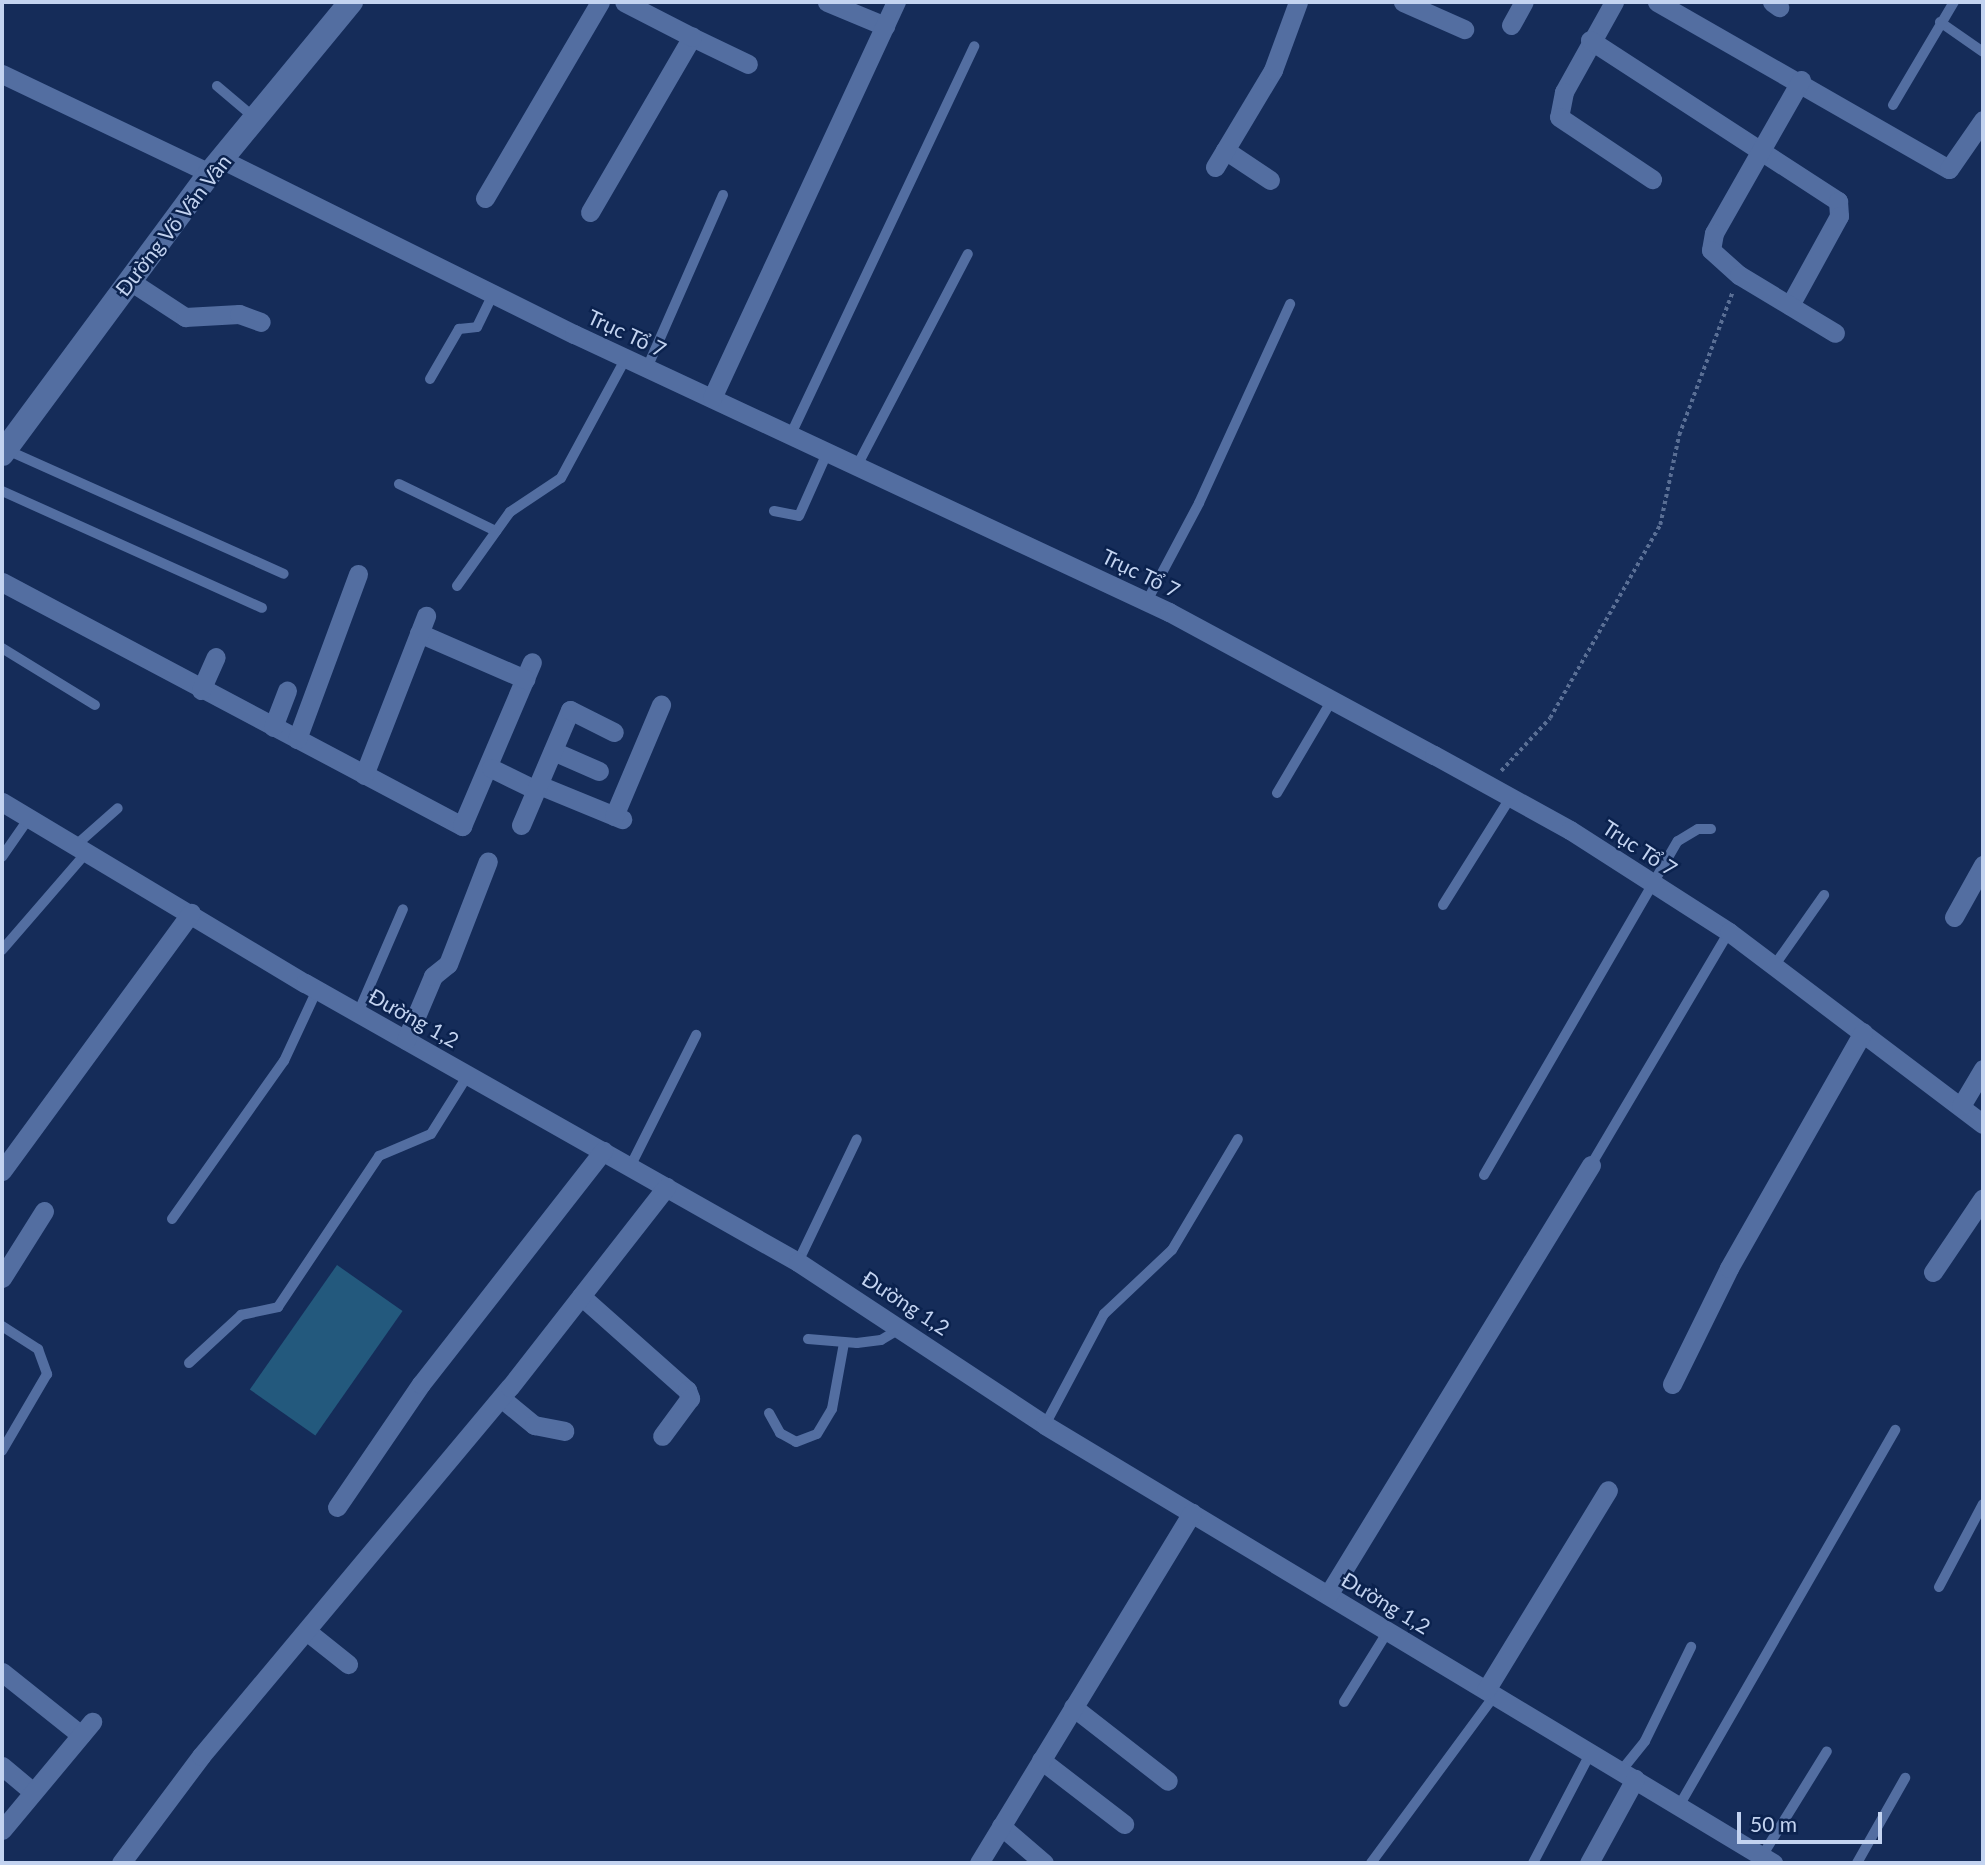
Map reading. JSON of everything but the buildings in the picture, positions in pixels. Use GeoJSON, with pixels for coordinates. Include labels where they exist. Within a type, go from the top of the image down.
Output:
{"type":"FeatureCollection","features":[{"type":"Feature","properties":{"kind":"street","name":"Đường Võ Văn Vân"},"geometry":{"type":"LineString","coordinates":[[4,451],[217,167],[351,2]]}},
{"type":"Feature","properties":{"kind":"street"},"geometry":{"type":"LineString","coordinates":[[485,198],[600,2]]}},
{"type":"Feature","properties":{"kind":"street"},"geometry":{"type":"LineString","coordinates":[[624,2],[748,64]]}},
{"type":"Feature","properties":{"kind":"street"},"geometry":{"type":"LineString","coordinates":[[827,2],[884,26]]}},
{"type":"Feature","properties":{"kind":"street"},"geometry":{"type":"LineString","coordinates":[[712,398],[896,2]]}},
{"type":"Feature","properties":{"kind":"street"},"geometry":{"type":"LineString","coordinates":[[1270,180],[1220,159],[1273,70],[1298,2]]}},
{"type":"Feature","properties":{"kind":"street"},"geometry":{"type":"LineString","coordinates":[[1404,2],[1464,29]]}},
{"type":"Feature","properties":{"kind":"street"},"geometry":{"type":"LineString","coordinates":[[1511,25],[1524,2]]}},
{"type":"Feature","properties":{"kind":"street"},"geometry":{"type":"LineString","coordinates":[[1614,2],[1590,40],[1564,92],[1559,117],[1652,179]]}},
{"type":"Feature","properties":{"kind":"street"},"geometry":{"type":"LineString","coordinates":[[1657,2],[1801,80],[1949,169],[1983,120]]}},
{"type":"Feature","properties":{"kind":"street"},"geometry":{"type":"LineString","coordinates":[[590,212],[692,37]]}},
{"type":"Feature","properties":{"kind":"street"},"geometry":{"type":"LineString","coordinates":[[1590,40],[1762,152],[1841,208],[1790,305]]}},
{"type":"Feature","properties":{"kind":"street","name":"Trục Tổ 7"},"geometry":{"type":"LineString","coordinates":[[2,74],[217,167],[493,294],[1147,601],[1510,797],[1651,883],[1729,932],[1983,1124]]}},
{"type":"Feature","properties":{"kind":"street"},"geometry":{"type":"LineString","coordinates":[[1801,80],[1711,243],[1715,255],[1739,275],[1835,333]]}},
{"type":"Feature","properties":{"kind":"street"},"geometry":{"type":"LineString","coordinates":[[130,281],[185,317],[239,314],[261,322]]}},
{"type":"Feature","properties":{"kind":"street"},"geometry":{"type":"LineString","coordinates":[[297,739],[358,574]]}},
{"type":"Feature","properties":{"kind":"street"},"geometry":{"type":"LineString","coordinates":[[2,583],[201,690],[462,826],[491,768],[529,670],[423,624],[365,775]]}},
{"type":"Feature","properties":{"kind":"street"},"geometry":{"type":"LineString","coordinates":[[201,690],[216,657]]}},
{"type":"Feature","properties":{"kind":"street"},"geometry":{"type":"LineString","coordinates":[[274,727],[287,691]]}},
{"type":"Feature","properties":{"kind":"street"},"geometry":{"type":"LineString","coordinates":[[491,768],[618,818],[662,705]]}},
{"type":"Feature","properties":{"kind":"street"},"geometry":{"type":"LineString","coordinates":[[521,825],[570,710],[614,732]]}},
{"type":"Feature","properties":{"kind":"street"},"geometry":{"type":"LineString","coordinates":[[553,751],[599,771]]}},
{"type":"Feature","properties":{"kind":"street","name":"Đường 1,2"},"geometry":{"type":"LineString","coordinates":[[2,802],[317,990],[798,1262],[902,1327],[1045,1424],[1591,1752],[1764,1861]]}},
{"type":"Feature","properties":{"kind":"street"},"geometry":{"type":"LineString","coordinates":[[406,1040],[433,976],[448,964],[488,861]]}},
{"type":"Feature","properties":{"kind":"street"},"geometry":{"type":"LineString","coordinates":[[1954,918],[1983,864]]}},
{"type":"Feature","properties":{"kind":"street"},"geometry":{"type":"LineString","coordinates":[[2,1171],[191,913]]}},
{"type":"Feature","properties":{"kind":"street"},"geometry":{"type":"LineString","coordinates":[[1672,1384],[1729,1268],[1863,1032]]}},
{"type":"Feature","properties":{"kind":"street"},"geometry":{"type":"LineString","coordinates":[[1961,1106],[1983,1069]]}},
{"type":"Feature","properties":{"kind":"street"},"geometry":{"type":"LineString","coordinates":[[338,1507],[421,1384],[603,1151]]}},
{"type":"Feature","properties":{"kind":"street"},"geometry":{"type":"LineString","coordinates":[[1328,1595],[1591,1166]]}},
{"type":"Feature","properties":{"kind":"street"},"geometry":{"type":"LineString","coordinates":[[121,1863],[201,1756],[309,1633],[501,1398],[666,1187]]}},
{"type":"Feature","properties":{"kind":"street"},"geometry":{"type":"LineString","coordinates":[[1933,1272],[1983,1198]]}},
{"type":"Feature","properties":{"kind":"street"},"geometry":{"type":"LineString","coordinates":[[2,1278],[44,1211]]}},
{"type":"Feature","properties":{"kind":"street"},"geometry":{"type":"LineString","coordinates":[[581,1296],[687,1390],[690,1398],[662,1436]]}},
{"type":"Feature","properties":{"kind":"street"},"geometry":{"type":"LineString","coordinates":[[501,1398],[534,1425],[564,1431]]}},
{"type":"Feature","properties":{"kind":"street"},"geometry":{"type":"LineString","coordinates":[[1491,1693],[1608,1490]]}},
{"type":"Feature","properties":{"kind":"street"},"geometry":{"type":"LineString","coordinates":[[979,1863],[1192,1513]]}},
{"type":"Feature","properties":{"kind":"street"},"geometry":{"type":"LineString","coordinates":[[309,1633],[348,1664]]}},
{"type":"Feature","properties":{"kind":"street"},"geometry":{"type":"LineString","coordinates":[[2,1672],[86,1728],[2,1830]]}},
{"type":"Feature","properties":{"kind":"street"},"geometry":{"type":"LineString","coordinates":[[1073,1707],[1168,1781]]}},
{"type":"Feature","properties":{"kind":"street"},"geometry":{"type":"LineString","coordinates":[[1041,1760],[1124,1824]]}},
{"type":"Feature","properties":{"kind":"street"},"geometry":{"type":"LineString","coordinates":[[2,1766],[33,1792]]}},
{"type":"Feature","properties":{"kind":"street"},"geometry":{"type":"LineString","coordinates":[[1589,1863],[1628,1775]]}},
{"type":"Feature","properties":{"kind":"street"},"geometry":{"type":"LineString","coordinates":[[1001,1826],[1044,1863]]}},
{"type":"Feature","properties":{"kind":"lane"},"geometry":{"type":"LineString","coordinates":[[1893,105],[1954,2]]}},
{"type":"Feature","properties":{"kind":"lane"},"geometry":{"type":"LineString","coordinates":[[1940,23],[1983,51]]}},
{"type":"Feature","properties":{"kind":"lane"},"geometry":{"type":"LineString","coordinates":[[791,434],[974,46]]}},
{"type":"Feature","properties":{"kind":"lane"},"geometry":{"type":"LineString","coordinates":[[217,86],[256,119]]}},
{"type":"Feature","properties":{"kind":"lane"},"geometry":{"type":"LineString","coordinates":[[647,368],[723,195]]}},
{"type":"Feature","properties":{"kind":"lane"},"geometry":{"type":"LineString","coordinates":[[858,464],[968,254]]}},
{"type":"Feature","properties":{"kind":"lane"},"geometry":{"type":"LineString","coordinates":[[430,379],[459,329],[477,327],[493,294]]}},
{"type":"Feature","properties":{"kind":"lane"},"geometry":{"type":"LineString","coordinates":[[1147,601],[1199,503],[1290,304]]}},
{"type":"Feature","properties":{"kind":"lane"},"geometry":{"type":"LineString","coordinates":[[457,586],[510,512],[561,478],[626,358]]}},
{"type":"Feature","properties":{"kind":"lane"},"geometry":{"type":"LineString","coordinates":[[4,451],[284,573]]}},
{"type":"Feature","properties":{"kind":"lane"},"geometry":{"type":"LineString","coordinates":[[774,511],[799,516],[829,451]]}},
{"type":"Feature","properties":{"kind":"lane"},"geometry":{"type":"LineString","coordinates":[[400,484],[496,531]]}},
{"type":"Feature","properties":{"kind":"lane"},"geometry":{"type":"LineString","coordinates":[[2,491],[262,608]]}},
{"type":"Feature","properties":{"kind":"lane"},"geometry":{"type":"LineString","coordinates":[[2,648],[95,705]]}},
{"type":"Feature","properties":{"kind":"lane"},"geometry":{"type":"LineString","coordinates":[[1278,793],[1332,700]]}},
{"type":"Feature","properties":{"kind":"lane"},"geometry":{"type":"LineString","coordinates":[[1443,905],[1510,797]]}},
{"type":"Feature","properties":{"kind":"lane"},"geometry":{"type":"LineString","coordinates":[[2,950],[81,849],[118,808]]}},
{"type":"Feature","properties":{"kind":"lane"},"geometry":{"type":"LineString","coordinates":[[2,858],[29,818]]}},
{"type":"Feature","properties":{"kind":"lane"},"geometry":{"type":"LineString","coordinates":[[1484,1175],[1651,883],[1678,841],[1698,829],[1711,829]]}},
{"type":"Feature","properties":{"kind":"lane"},"geometry":{"type":"LineString","coordinates":[[1774,966],[1824,895]]}},
{"type":"Feature","properties":{"kind":"lane"},"geometry":{"type":"LineString","coordinates":[[358,1013],[403,909]]}},
{"type":"Feature","properties":{"kind":"lane"},"geometry":{"type":"LineString","coordinates":[[1591,1166],[1729,932]]}},
{"type":"Feature","properties":{"kind":"lane"},"geometry":{"type":"LineString","coordinates":[[172,1219],[284,1061],[317,990]]}},
{"type":"Feature","properties":{"kind":"lane"},"geometry":{"type":"LineString","coordinates":[[630,1167],[696,1035]]}},
{"type":"Feature","properties":{"kind":"lane"},"geometry":{"type":"LineString","coordinates":[[189,1363],[241,1315],[278,1307],[379,1156],[430,1134],[468,1075]]}},
{"type":"Feature","properties":{"kind":"lane"},"geometry":{"type":"LineString","coordinates":[[798,1262],[856,1139]]}},
{"type":"Feature","properties":{"kind":"lane"},"geometry":{"type":"LineString","coordinates":[[1045,1424],[1104,1314],[1172,1250],[1238,1139]]}},
{"type":"Feature","properties":{"kind":"lane"},"geometry":{"type":"LineString","coordinates":[[2,1326],[38,1349],[47,1374],[2,1451]]}},
{"type":"Feature","properties":{"kind":"lane"},"geometry":{"type":"LineString","coordinates":[[808,1339],[844,1343],[881,1340],[902,1327]]}},
{"type":"Feature","properties":{"kind":"lane"},"geometry":{"type":"LineString","coordinates":[[769,1413],[780,1433],[796,1442],[817,1434],[832,1409],[844,1343]]}},
{"type":"Feature","properties":{"kind":"lane"},"geometry":{"type":"LineString","coordinates":[[1679,1806],[1895,1430]]}},
{"type":"Feature","properties":{"kind":"lane"},"geometry":{"type":"LineString","coordinates":[[1939,1587],[1983,1504]]}},
{"type":"Feature","properties":{"kind":"lane"},"geometry":{"type":"LineString","coordinates":[[1344,1702],[1388,1631]]}},
{"type":"Feature","properties":{"kind":"lane"},"geometry":{"type":"LineString","coordinates":[[1628,1775],[1691,1647]]}},
{"type":"Feature","properties":{"kind":"lane"},"geometry":{"type":"LineString","coordinates":[[1371,1863],[1491,1693]]}},
{"type":"Feature","properties":{"kind":"lane"},"geometry":{"type":"LineString","coordinates":[[1764,1861],[1827,1751]]}},
{"type":"Feature","properties":{"kind":"lane"},"geometry":{"type":"LineString","coordinates":[[1533,1863],[1591,1752]]}},
{"type":"Feature","properties":{"kind":"lane"},"geometry":{"type":"LineString","coordinates":[[1857,1863],[1905,1778]]}},
{"type":"Feature","properties":{"kind":"path"},"geometry":{"type":"LineString","coordinates":[[1487,785],[1550,718],[1660,525],[1679,435],[1739,275]]}}]}
